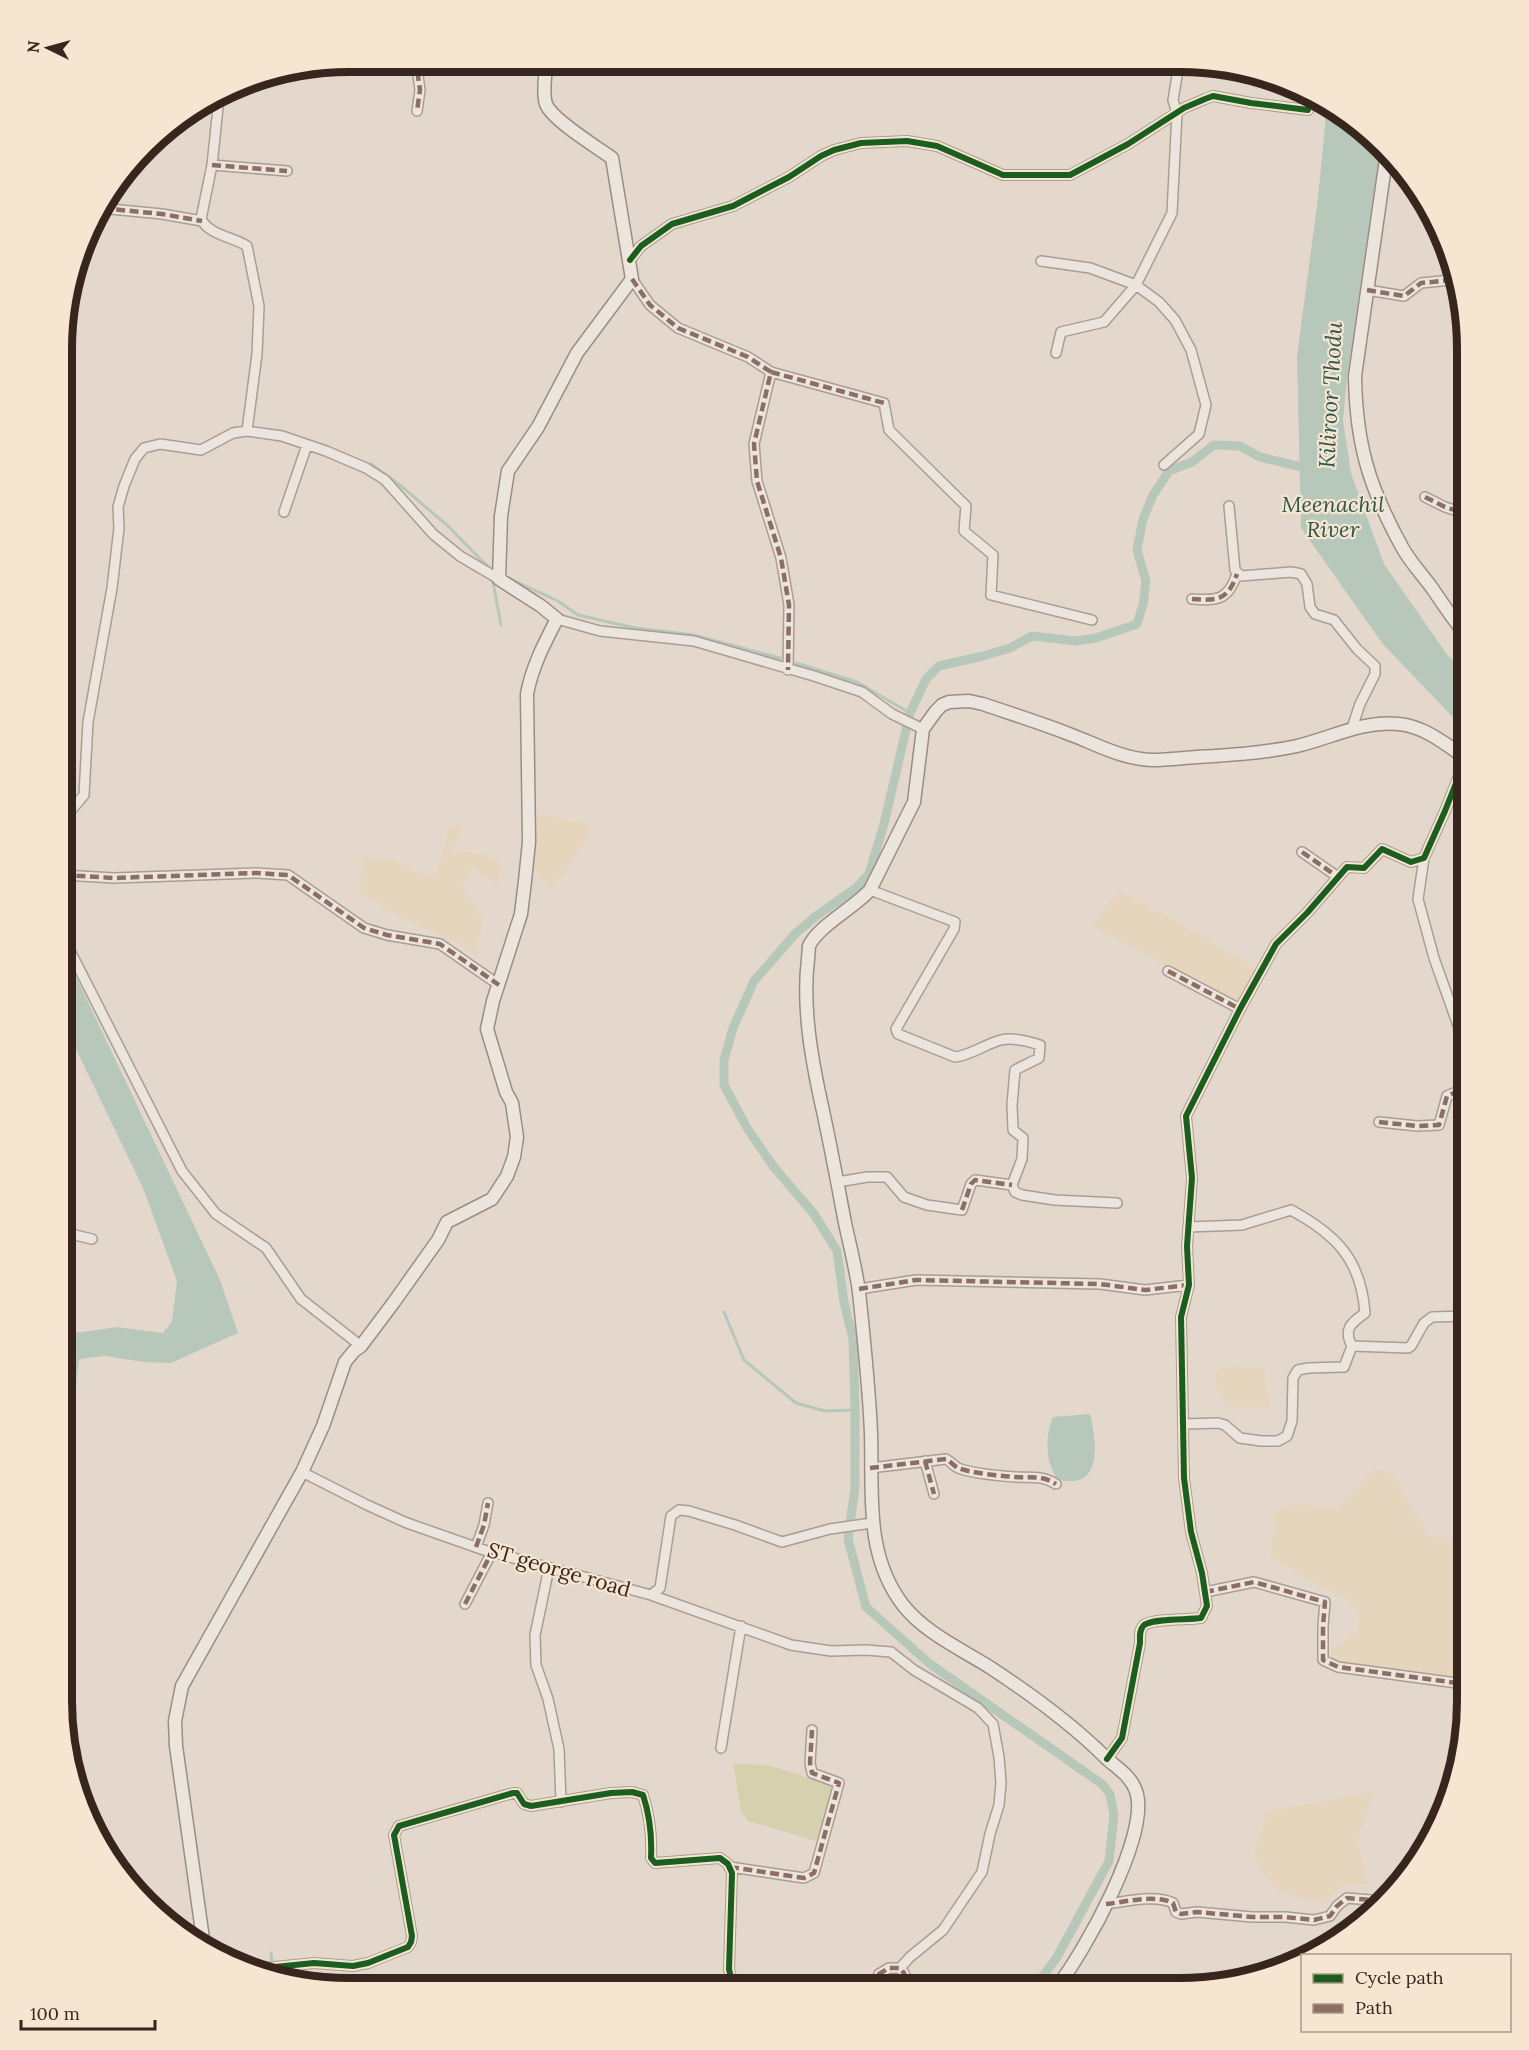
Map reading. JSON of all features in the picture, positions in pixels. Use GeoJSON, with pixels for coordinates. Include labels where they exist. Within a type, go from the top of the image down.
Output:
{"type":"FeatureCollection","features":[{"type":"Feature","properties":{"kind":"main road"},"geometry":{"type":"LineString","coordinates":[[203,1936],[176,1746],[177,1704],[187,1677],[302,1472],[323,1426],[342,1368],[354,1351],[361,1346],[438,1240],[447,1222],[492,1199],[507,1176],[514,1157],[517,1137],[512,1103],[506,1092],[487,1029],[521,914],[530,842],[527,694],[537,658],[557,619],[496,575],[503,496],[508,471],[538,427],[577,353],[632,279],[612,158],[583,138],[547,106],[546,72]]}},
{"type":"Feature","properties":{"kind":"main road"},"geometry":{"type":"LineString","coordinates":[[1385,163],[1354,376],[1355,407],[1364,461],[1372,487],[1402,549],[1457,623]]}},
{"type":"Feature","properties":{"kind":"main road"},"geometry":{"type":"LineString","coordinates":[[1063,1978],[1106,1904],[1134,1839],[1139,1813],[1136,1790],[1122,1771],[1056,1713],[930,1629],[904,1607],[889,1583],[879,1559],[867,1523],[871,1436],[859,1289],[814,1071],[807,1005],[806,971],[809,946],[823,928],[862,899],[870,890],[914,802],[919,727],[942,705],[949,702],[969,701],[983,704],[1068,733],[1114,753],[1152,760],[1238,755],[1298,746],[1352,728],[1378,724],[1414,727],[1457,752]]}},
{"type":"Feature","properties":{"kind":"street"},"geometry":{"type":"LineString","coordinates":[[417,111],[420,90],[419,72]]}},
{"type":"Feature","properties":{"kind":"street"},"geometry":{"type":"LineString","coordinates":[[1056,352],[1061,332],[1104,322],[1136,285],[1172,213],[1177,113],[1173,100],[1178,72]]}},
{"type":"Feature","properties":{"kind":"street"},"geometry":{"type":"LineString","coordinates":[[630,260],[641,246],[672,224],[733,206],[789,177],[821,156],[861,143],[907,141],[937,146],[1003,176],[1070,175],[1128,144],[1177,113],[1214,96],[1308,110]]}},
{"type":"Feature","properties":{"kind":"street"},"geometry":{"type":"LineString","coordinates":[[218,105],[212,165],[202,221],[215,232],[236,239],[247,246],[259,306],[257,354],[247,430]]}},
{"type":"Feature","properties":{"kind":"street"},"geometry":{"type":"LineString","coordinates":[[212,165],[287,171]]}},
{"type":"Feature","properties":{"kind":"street"},"geometry":{"type":"LineString","coordinates":[[110,209],[202,221]]}},
{"type":"Feature","properties":{"kind":"street"},"geometry":{"type":"LineString","coordinates":[[1041,261],[1090,268],[1136,285],[1159,302],[1174,320],[1191,350],[1206,405],[1199,434],[1164,465]]}},
{"type":"Feature","properties":{"kind":"street"},"geometry":{"type":"LineString","coordinates":[[632,279],[650,305],[678,328],[748,357],[771,372],[884,402],[889,430],[966,506],[964,531],[993,555],[992,595],[1092,620]]}},
{"type":"Feature","properties":{"kind":"street"},"geometry":{"type":"LineString","coordinates":[[1367,290],[1404,296],[1421,283],[1449,280]]}},
{"type":"Feature","properties":{"kind":"street"},"geometry":{"type":"LineString","coordinates":[[771,372],[754,444],[757,481],[781,558],[789,605],[788,670]]}},
{"type":"Feature","properties":{"kind":"street"},"geometry":{"type":"LineString","coordinates":[[72,809],[84,795],[88,722],[112,588],[119,528],[118,507],[135,459],[144,448],[160,444],[201,450],[233,433],[247,430],[282,436],[308,445],[366,468],[385,480],[434,534],[460,556],[496,575]]}},
{"type":"Feature","properties":{"kind":"street"},"geometry":{"type":"LineString","coordinates":[[284,512],[308,445]]}},
{"type":"Feature","properties":{"kind":"street"},"geometry":{"type":"LineString","coordinates":[[1425,497],[1457,511]]}},
{"type":"Feature","properties":{"kind":"street"},"geometry":{"type":"LineString","coordinates":[[1192,599],[1211,600],[1223,596],[1233,586],[1237,574],[1229,506]]}},
{"type":"Feature","properties":{"kind":"street"},"geometry":{"type":"LineString","coordinates":[[1237,574],[1241,576],[1301,573],[1307,584],[1310,607],[1315,614],[1334,620],[1357,649],[1375,666],[1377,669],[1360,704],[1352,728]]}},
{"type":"Feature","properties":{"kind":"street"},"geometry":{"type":"LineString","coordinates":[[557,619],[600,631],[694,641],[814,676],[862,692],[892,714],[919,727]]}},
{"type":"Feature","properties":{"kind":"street"},"geometry":{"type":"LineString","coordinates":[[1457,781],[1424,858],[1418,899],[1457,1022]]}},
{"type":"Feature","properties":{"kind":"street"},"geometry":{"type":"LineString","coordinates":[[1107,1759],[1122,1738],[1140,1632],[1145,1624],[1201,1618],[1207,1606],[1202,1573],[1191,1532],[1185,1490],[1181,1317],[1189,1285],[1188,1227],[1192,1178],[1186,1116],[1276,944],[1347,867],[1364,868],[1382,849],[1412,862],[1424,858]]}},
{"type":"Feature","properties":{"kind":"street"},"geometry":{"type":"LineString","coordinates":[[1302,852],[1338,877]]}},
{"type":"Feature","properties":{"kind":"street"},"geometry":{"type":"LineString","coordinates":[[72,876],[114,878],[256,873],[288,875],[364,928],[387,935],[440,944],[499,985]]}},
{"type":"Feature","properties":{"kind":"street"},"geometry":{"type":"LineString","coordinates":[[870,890],[955,922],[954,929],[896,1029],[898,1034],[955,1057],[964,1056],[1002,1040],[1024,1040],[1040,1045],[1039,1058],[1015,1070],[1012,1105],[1013,1130],[1023,1138],[1022,1159],[1012,1185],[1015,1192],[1055,1200],[1117,1203]]}},
{"type":"Feature","properties":{"kind":"street"},"geometry":{"type":"LineString","coordinates":[[72,955],[182,1171],[216,1214],[266,1248],[301,1299],[361,1346]]}},
{"type":"Feature","properties":{"kind":"street"},"geometry":{"type":"LineString","coordinates":[[1168,971],[1240,1009]]}},
{"type":"Feature","properties":{"kind":"street"},"geometry":{"type":"LineString","coordinates":[[1379,1122],[1439,1125],[1447,1096],[1457,1093]]}},
{"type":"Feature","properties":{"kind":"street"},"geometry":{"type":"LineString","coordinates":[[838,1182],[867,1177],[887,1177],[904,1197],[927,1205],[962,1210],[971,1184],[975,1180],[1012,1185]]}},
{"type":"Feature","properties":{"kind":"street"},"geometry":{"type":"LineString","coordinates":[[1184,1424],[1218,1423],[1225,1425],[1240,1438],[1278,1441],[1287,1436],[1292,1422],[1293,1378],[1298,1370],[1344,1367],[1352,1346],[1348,1332],[1353,1322],[1365,1313],[1364,1296],[1357,1272],[1344,1250],[1315,1223],[1291,1210],[1242,1225],[1188,1227]]}},
{"type":"Feature","properties":{"kind":"street"},"geometry":{"type":"LineString","coordinates":[[72,1234],[92,1239]]}},
{"type":"Feature","properties":{"kind":"street"},"geometry":{"type":"LineString","coordinates":[[859,1289],[916,1280],[1100,1284],[1145,1290],[1189,1285]]}},
{"type":"Feature","properties":{"kind":"street"},"geometry":{"type":"LineString","coordinates":[[1352,1346],[1408,1348],[1426,1319],[1457,1316]]}},
{"type":"Feature","properties":{"kind":"street"},"geometry":{"type":"LineString","coordinates":[[870,1468],[946,1459],[958,1467],[988,1474],[1041,1477],[1056,1484]]}},
{"type":"Feature","properties":{"kind":"street"},"geometry":{"type":"LineString","coordinates":[[925,1461],[934,1494]]}},
{"type":"Feature","properties":{"kind":"street","name":"ST george road"},"geometry":{"type":"LineString","coordinates":[[302,1472],[407,1523],[492,1552],[651,1595],[660,1588],[671,1516],[679,1510],[735,1525],[782,1542],[830,1528],[867,1523]]}},
{"type":"Feature","properties":{"kind":"street"},"geometry":{"type":"LineString","coordinates":[[476,1547],[484,1525],[488,1503]]}},
{"type":"Feature","properties":{"kind":"street"},"geometry":{"type":"LineString","coordinates":[[465,1604],[492,1552]]}},
{"type":"Feature","properties":{"kind":"street"},"geometry":{"type":"LineString","coordinates":[[549,1568],[535,1635],[536,1665],[548,1699],[559,1749],[561,1802]]}},
{"type":"Feature","properties":{"kind":"street"},"geometry":{"type":"LineString","coordinates":[[1205,1592],[1254,1582],[1325,1602],[1323,1660],[1338,1667],[1457,1683]]}},
{"type":"Feature","properties":{"kind":"street"},"geometry":{"type":"LineString","coordinates":[[651,1595],[791,1645],[831,1651],[891,1652],[914,1670],[978,1708],[993,1724],[1001,1783],[999,1805],[982,1872],[943,1930],[900,1968],[890,1968],[879,1974],[878,1978]]}},
{"type":"Feature","properties":{"kind":"street"},"geometry":{"type":"LineString","coordinates":[[721,1748],[741,1626]]}},
{"type":"Feature","properties":{"kind":"street"},"geometry":{"type":"LineString","coordinates":[[730,1867],[804,1878],[814,1873],[839,1783],[812,1773],[810,1763],[812,1730]]}},
{"type":"Feature","properties":{"kind":"street"},"geometry":{"type":"LineString","coordinates":[[272,1967],[314,1963],[353,1966],[368,1963],[408,1947],[412,1936],[394,1834],[399,1826],[513,1793],[517,1793],[524,1804],[531,1806],[611,1793],[632,1792],[644,1795],[652,1833],[651,1858],[655,1863],[720,1858],[730,1867],[732,1873],[729,1969],[731,1978]]}},
{"type":"Feature","properties":{"kind":"street"},"geometry":{"type":"LineString","coordinates":[[1106,1904],[1167,1900],[1173,1903],[1176,1912],[1181,1914],[1197,1912],[1314,1920],[1330,1916],[1347,1898],[1373,1900]]}},
{"type":"Feature","properties":{"kind":"street"},"geometry":{"type":"LineString","coordinates":[[900,1968],[906,1978]]}},
{"type":"Feature","properties":{"kind":"shaded area"},"geometry":{"type":"Polygon","coordinates":[[[540,814],[593,826],[584,844],[551,888],[527,861],[529,824],[540,814]]]}},
{"type":"Feature","properties":{"kind":"shaded area"},"geometry":{"type":"Polygon","coordinates":[[[448,826],[464,827],[450,850],[476,853],[501,861],[498,886],[473,867],[462,887],[483,920],[476,957],[456,942],[405,920],[360,893],[361,857],[394,860],[414,872],[435,876],[443,854],[448,826]]]}},
{"type":"Feature","properties":{"kind":"shaded area"},"geometry":{"type":"Polygon","coordinates":[[[1119,891],[1173,919],[1257,969],[1238,1005],[1092,926],[1119,891]]]}},
{"type":"Feature","properties":{"kind":"shaded area"},"geometry":{"type":"Polygon","coordinates":[[[1225,1367],[1264,1368],[1269,1408],[1230,1406],[1216,1390],[1216,1370],[1225,1367]]]}},
{"type":"Feature","properties":{"kind":"shaded area"},"geometry":{"type":"Polygon","coordinates":[[[1375,1468],[1393,1474],[1429,1536],[1457,1540],[1457,1678],[1333,1663],[1331,1649],[1357,1632],[1359,1612],[1346,1599],[1318,1586],[1271,1557],[1274,1513],[1293,1503],[1340,1507],[1375,1468]]]}},
{"type":"Feature","properties":{"kind":"shaded area"},"geometry":{"type":"Polygon","coordinates":[[[733,1764],[768,1765],[832,1785],[827,1812],[816,1841],[748,1821],[741,1811],[733,1764]]]}},
{"type":"Feature","properties":{"kind":"shaded area"},"geometry":{"type":"Polygon","coordinates":[[[1375,1792],[1357,1839],[1368,1884],[1343,1884],[1331,1899],[1323,1903],[1276,1889],[1260,1867],[1254,1853],[1268,1811],[1375,1792]]]}},
{"type":"Feature","properties":{"kind":"water","name":"Meenachil River"},"geometry":{"type":"Polygon","coordinates":[[[1326,114],[1349,129],[1379,156],[1343,420],[1351,473],[1384,564],[1448,656],[1457,663],[1457,722],[1382,643],[1301,528],[1297,356],[1318,198],[1326,114]]]}},
{"type":"Feature","properties":{"kind":"water"},"geometry":{"type":"Polygon","coordinates":[[[72,971],[220,1280],[238,1333],[171,1363],[144,1362],[105,1356],[79,1359],[72,1420],[72,1332],[117,1327],[163,1333],[172,1321],[177,1281],[143,1188],[72,1041],[72,971]]]}},
{"type":"Feature","properties":{"kind":"water"},"geometry":{"type":"Polygon","coordinates":[[[1090,1414],[1095,1451],[1090,1472],[1083,1478],[1072,1481],[1057,1479],[1048,1456],[1049,1432],[1053,1417],[1090,1414]]]}},
{"type":"Feature","properties":{"kind":"waterway","name":"Kiliroor Thodu"},"geometry":{"type":"LineString","coordinates":[[1041,1978],[1057,1957],[1109,1861],[1114,1815],[1110,1794],[1102,1784],[930,1664],[866,1607],[848,1539],[855,1487],[853,1339],[844,1302],[837,1251],[814,1214],[773,1166],[747,1128],[724,1085],[724,1060],[733,1028],[754,981],[795,934],[856,888],[869,874],[884,824],[910,713],[926,679],[939,666],[1010,648],[1032,636],[1076,641],[1096,638],[1137,624],[1143,605],[1146,581],[1137,550],[1143,519],[1153,495],[1169,471],[1192,462],[1214,445],[1240,446],[1260,457],[1310,469]]}},
{"type":"Feature","properties":{"kind":"waterway"},"geometry":{"type":"LineString","coordinates":[[371,464],[400,485],[448,526],[491,570]]}},
{"type":"Feature","properties":{"kind":"waterway"},"geometry":{"type":"LineString","coordinates":[[492,577],[501,625]]}},
{"type":"Feature","properties":{"kind":"waterway"},"geometry":{"type":"LineString","coordinates":[[506,577],[558,601],[578,615],[635,628],[694,635],[780,658]]}},
{"type":"Feature","properties":{"kind":"waterway"},"geometry":{"type":"LineString","coordinates":[[796,663],[857,682],[910,713]]}},
{"type":"Feature","properties":{"kind":"waterway"},"geometry":{"type":"LineString","coordinates":[[724,1312],[744,1360],[796,1403],[825,1411],[855,1410]]}},
{"type":"Feature","properties":{"kind":"waterway"},"geometry":{"type":"LineString","coordinates":[[271,1953],[272,1960]]}},
{"type":"Feature","properties":{"kind":"marked path"},"geometry":{"type":"LineString","coordinates":[[417,72],[420,90],[417,111]]}},
{"type":"Feature","properties":{"kind":"marked path"},"geometry":{"type":"LineString","coordinates":[[212,165],[287,171]]}},
{"type":"Feature","properties":{"kind":"marked path"},"geometry":{"type":"LineString","coordinates":[[110,209],[202,221]]}},
{"type":"Feature","properties":{"kind":"marked path"},"geometry":{"type":"LineString","coordinates":[[632,279],[650,305],[678,328],[748,357],[771,372],[754,444],[757,481],[781,558],[789,605],[788,670]]}},
{"type":"Feature","properties":{"kind":"marked path"},"geometry":{"type":"LineString","coordinates":[[1367,290],[1404,296],[1421,283],[1449,280]]}},
{"type":"Feature","properties":{"kind":"marked path"},"geometry":{"type":"LineString","coordinates":[[771,372],[884,403]]}},
{"type":"Feature","properties":{"kind":"marked path"},"geometry":{"type":"LineString","coordinates":[[1425,497],[1457,511]]}},
{"type":"Feature","properties":{"kind":"marked path"},"geometry":{"type":"LineString","coordinates":[[1192,599],[1209,600],[1221,597],[1230,589],[1237,574]]}},
{"type":"Feature","properties":{"kind":"marked path"},"geometry":{"type":"LineString","coordinates":[[1302,852],[1338,877]]}},
{"type":"Feature","properties":{"kind":"marked path"},"geometry":{"type":"LineString","coordinates":[[72,876],[114,878],[256,873],[288,875],[364,928],[387,935],[440,944],[499,985]]}},
{"type":"Feature","properties":{"kind":"marked path"},"geometry":{"type":"LineString","coordinates":[[1168,971],[1240,1009]]}},
{"type":"Feature","properties":{"kind":"marked path"},"geometry":{"type":"LineString","coordinates":[[1379,1122],[1417,1126],[1439,1125],[1447,1096],[1457,1093]]}},
{"type":"Feature","properties":{"kind":"marked path"},"geometry":{"type":"LineString","coordinates":[[962,1210],[971,1184],[975,1180],[1012,1185]]}},
{"type":"Feature","properties":{"kind":"marked path"},"geometry":{"type":"LineString","coordinates":[[859,1289],[916,1280],[1100,1284],[1145,1290],[1189,1285]]}},
{"type":"Feature","properties":{"kind":"marked path"},"geometry":{"type":"LineString","coordinates":[[870,1468],[946,1459],[958,1468],[970,1471],[1002,1476],[1041,1478],[1056,1484]]}},
{"type":"Feature","properties":{"kind":"marked path"},"geometry":{"type":"LineString","coordinates":[[925,1461],[934,1494]]}},
{"type":"Feature","properties":{"kind":"marked path"},"geometry":{"type":"LineString","coordinates":[[476,1547],[484,1525],[488,1503]]}},
{"type":"Feature","properties":{"kind":"marked path"},"geometry":{"type":"LineString","coordinates":[[465,1604],[492,1552]]}},
{"type":"Feature","properties":{"kind":"marked path"},"geometry":{"type":"LineString","coordinates":[[1205,1592],[1254,1582],[1325,1602],[1323,1660],[1338,1667],[1457,1683]]}},
{"type":"Feature","properties":{"kind":"marked path"},"geometry":{"type":"LineString","coordinates":[[730,1867],[804,1878],[814,1873],[839,1783],[812,1773],[810,1763],[812,1730]]}},
{"type":"Feature","properties":{"kind":"marked path"},"geometry":{"type":"LineString","coordinates":[[1106,1904],[1157,1899],[1173,1903],[1176,1912],[1181,1914],[1197,1912],[1314,1920],[1330,1916],[1347,1898],[1373,1900]]}},
{"type":"Feature","properties":{"kind":"marked path"},"geometry":{"type":"LineString","coordinates":[[878,1978],[879,1974],[889,1968],[900,1968],[906,1978]]}},
{"type":"Feature","properties":{"kind":"cycle path"},"geometry":{"type":"LineString","coordinates":[[630,260],[641,246],[672,224],[733,206],[789,177],[821,156],[861,143],[907,141],[937,146],[1003,175],[1070,175],[1128,144],[1184,108],[1213,96],[1308,110]]}},
{"type":"Feature","properties":{"kind":"cycle path"},"geometry":{"type":"LineString","coordinates":[[1107,1759],[1122,1738],[1142,1627],[1155,1621],[1201,1618],[1207,1606],[1202,1573],[1191,1532],[1184,1478],[1181,1317],[1189,1285],[1187,1246],[1192,1178],[1186,1116],[1276,944],[1347,867],[1364,868],[1382,849],[1411,862],[1424,858],[1457,781]]}},
{"type":"Feature","properties":{"kind":"cycle path"},"geometry":{"type":"LineString","coordinates":[[272,1967],[314,1963],[353,1966],[368,1963],[408,1947],[412,1936],[394,1835],[399,1826],[513,1793],[517,1793],[524,1804],[531,1806],[611,1793],[632,1792],[643,1795],[650,1826],[651,1858],[655,1863],[720,1858],[728,1864],[732,1873],[729,1969],[731,1978]]}}]}
